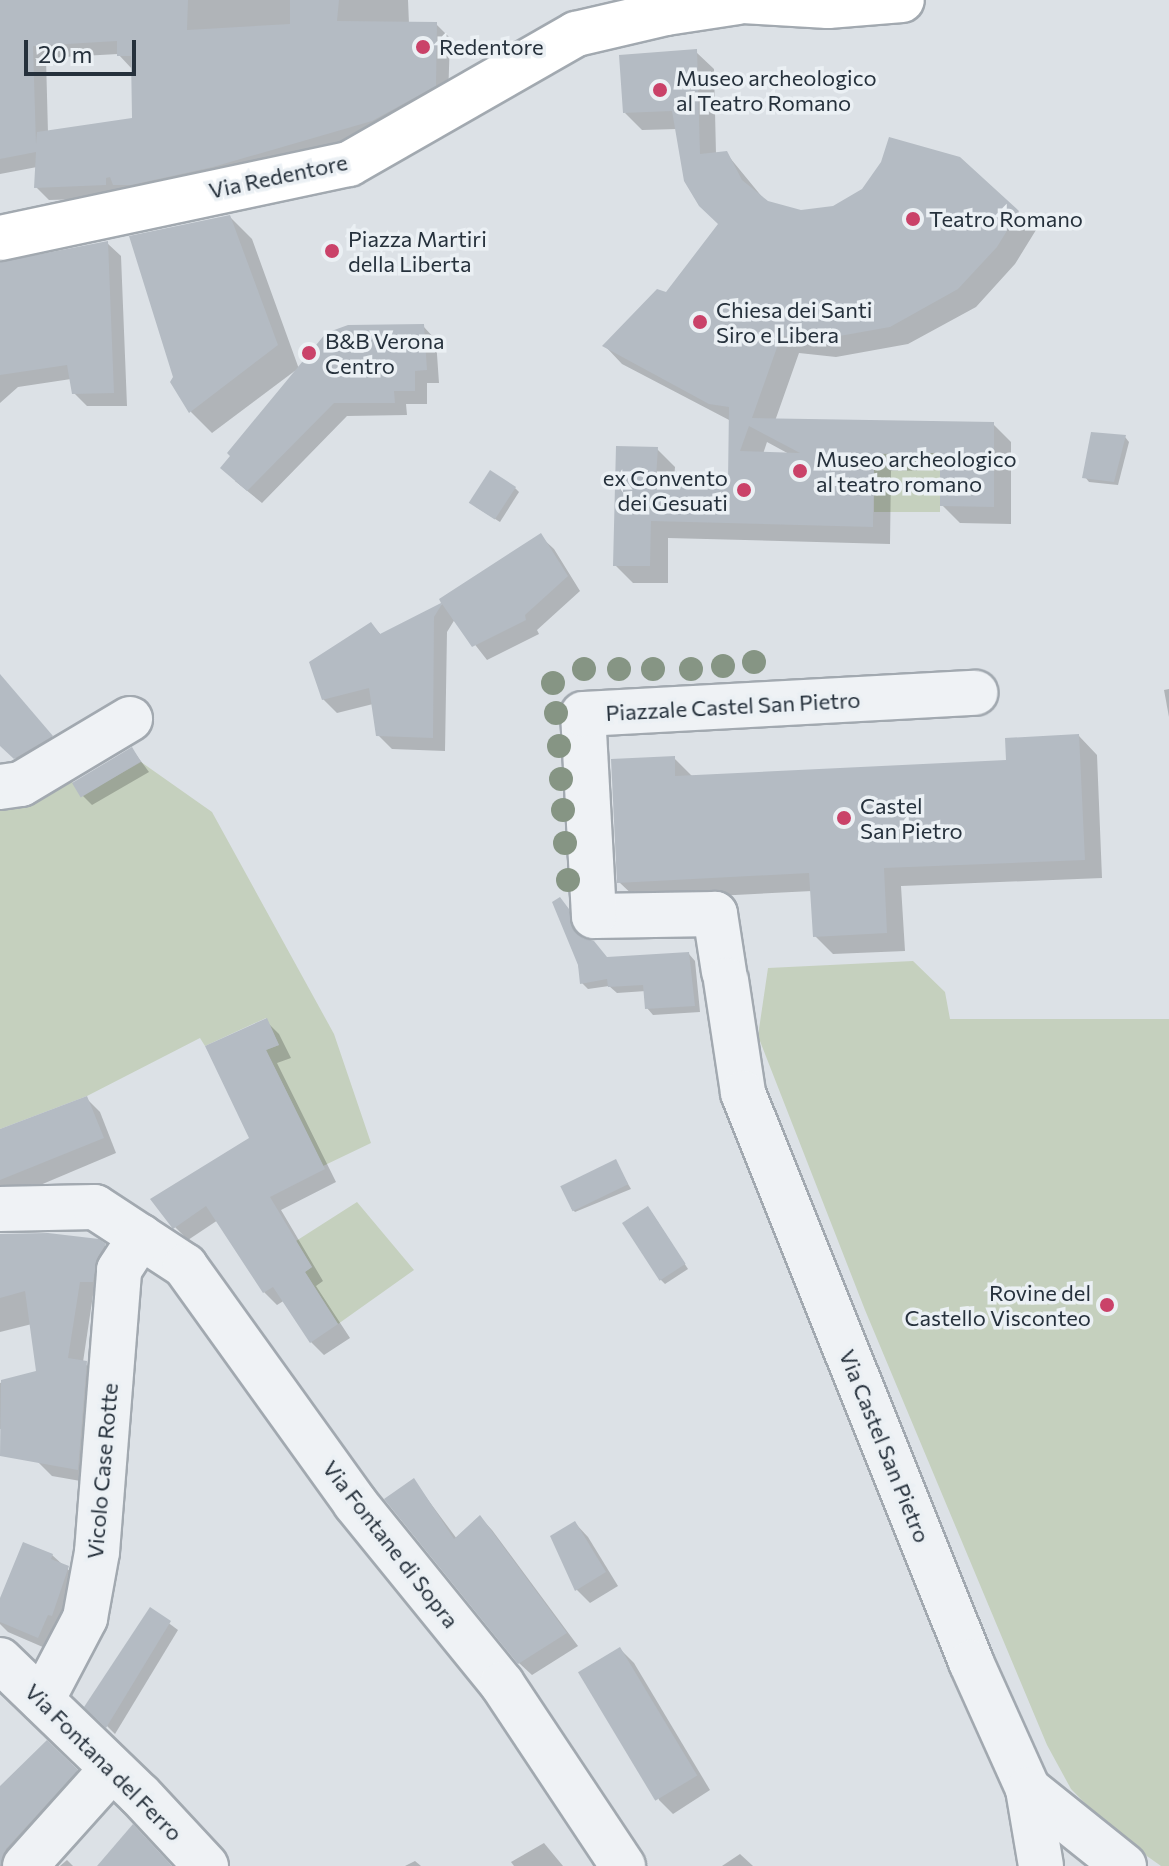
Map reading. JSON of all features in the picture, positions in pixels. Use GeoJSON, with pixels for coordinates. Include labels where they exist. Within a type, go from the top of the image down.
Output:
{"type":"FeatureCollection","features":[{"type":"Feature","properties":{"kind":"main road","name":"Via Redentore"},"geometry":{"type":"LineString","coordinates":[[0,238],[349,164],[585,17],[666,13],[732,1],[828,6],[902,0]]}},
{"type":"Feature","properties":{"kind":"street","name":"Piazzale Castel San Pietro"},"geometry":{"type":"LineString","coordinates":[[725,976],[715,914],[594,916],[583,714],[975,693]]}},
{"type":"Feature","properties":{"kind":"street"},"geometry":{"type":"LineString","coordinates":[[0,787],[21,784],[130,719]]}},
{"type":"Feature","properties":{"kind":"street","name":"Via Castel San Pietro"},"geometry":{"type":"LineString","coordinates":[[725,976],[743,1093],[971,1662],[1028,1789],[1124,1866]]}},
{"type":"Feature","properties":{"kind":"street","name":"Via Fontane di Sopra"},"geometry":{"type":"LineString","coordinates":[[0,1209],[95,1207],[185,1266],[355,1503],[502,1684],[623,1866]]}},
{"type":"Feature","properties":{"kind":"street","name":"Vicolo Case Rotte"},"geometry":{"type":"LineString","coordinates":[[42,1700],[85,1618],[97,1552],[119,1270],[141,1236]]}},
{"type":"Feature","properties":{"kind":"street","name":"Via Fontana del Ferro"},"geometry":{"type":"LineString","coordinates":[[0,1660],[206,1866]]}},
{"type":"Feature","properties":{"kind":"street"},"geometry":{"type":"LineString","coordinates":[[25,1866],[112,1769]]}},
{"type":"Feature","properties":{"kind":"street"},"geometry":{"type":"LineString","coordinates":[[1028,1789],[1041,1866]]}},
{"type":"Feature","properties":{"kind":"green space"},"geometry":{"type":"Polygon","coordinates":[[[874,453],[940,453],[940,512],[874,512],[874,453]]]}},
{"type":"Feature","properties":{"kind":"green space"},"geometry":{"type":"Polygon","coordinates":[[[141,762],[212,812],[334,1034],[371,1143],[323,1166],[266,1050],[279,1045],[266,1018],[205,1046],[200,1038],[87,1096],[0,1129],[0,804],[63,767],[81,796],[141,762]]]}},
{"type":"Feature","properties":{"kind":"green space"},"geometry":{"type":"Polygon","coordinates":[[[913,961],[945,992],[950,1019],[1169,1019],[1169,1866],[1161,1866],[1113,1832],[1071,1789],[1047,1745],[865,1310],[758,1036],[768,968],[913,961]]]}},
{"type":"Feature","properties":{"kind":"green space"},"geometry":{"type":"Polygon","coordinates":[[[357,1202],[414,1270],[338,1324],[305,1272],[312,1267],[296,1241],[357,1202]]]}},
{"type":"Feature","properties":{"kind":"building"},"geometry":{"type":"Polygon","coordinates":[[[0,0],[188,0],[187,30],[290,24],[290,0],[339,0],[337,21],[437,22],[436,86],[372,121],[213,167],[131,185],[113,185],[110,177],[106,178],[106,185],[34,188],[36,152],[0,159],[0,0]],[[117,41],[33,46],[36,144],[37,132],[132,118],[131,56],[117,56],[117,41]]]}},
{"type":"Feature","properties":{"kind":"building"},"geometry":{"type":"Polygon","coordinates":[[[697,49],[700,154],[727,151],[742,180],[768,201],[801,210],[833,206],[862,189],[881,162],[889,137],[960,157],[1019,211],[997,247],[958,289],[890,327],[817,340],[781,336],[752,418],[994,422],[994,507],[940,506],[940,453],[874,454],[873,527],[651,521],[650,566],[613,566],[616,446],[658,447],[656,479],[728,480],[729,407],[709,404],[602,346],[657,289],[666,292],[718,224],[699,206],[684,181],[672,111],[623,113],[619,55],[697,49]],[[749,426],[740,451],[800,453],[749,426]]]}},
{"type":"Feature","properties":{"kind":"building"},"geometry":{"type":"Polygon","coordinates":[[[230,215],[278,345],[189,413],[170,382],[173,377],[129,236],[230,215]]]}},
{"type":"Feature","properties":{"kind":"building"},"geometry":{"type":"Polygon","coordinates":[[[108,241],[114,393],[72,394],[67,365],[0,375],[0,262],[108,241]]]}},
{"type":"Feature","properties":{"kind":"building"},"geometry":{"type":"Polygon","coordinates":[[[424,324],[427,370],[415,371],[415,391],[394,391],[395,403],[334,403],[247,491],[220,468],[230,456],[227,453],[326,333],[348,325],[424,324]]]}},
{"type":"Feature","properties":{"kind":"building"},"geometry":{"type":"Polygon","coordinates":[[[1091,432],[1126,435],[1114,482],[1082,478],[1091,432]]]}},
{"type":"Feature","properties":{"kind":"building"},"geometry":{"type":"Polygon","coordinates":[[[490,470],[516,487],[495,520],[469,503],[490,470]]]}},
{"type":"Feature","properties":{"kind":"building"},"geometry":{"type":"Polygon","coordinates":[[[541,533],[568,576],[525,615],[526,620],[472,647],[442,604],[434,617],[433,738],[376,736],[369,688],[322,700],[309,662],[371,622],[380,634],[441,603],[439,599],[541,533]]]}},
{"type":"Feature","properties":{"kind":"building"},"geometry":{"type":"Polygon","coordinates":[[[0,674],[53,736],[14,759],[0,746],[0,674]]]}},
{"type":"Feature","properties":{"kind":"building","name":"Castel San Pietro"},"geometry":{"type":"Polygon","coordinates":[[[1079,734],[1085,860],[884,868],[887,933],[813,937],[809,873],[617,883],[611,759],[675,756],[675,776],[1006,760],[1005,738],[1079,734]]]}},
{"type":"Feature","properties":{"kind":"building"},"geometry":{"type":"Polygon","coordinates":[[[132,747],[141,762],[81,798],[72,783],[132,747]]]}},
{"type":"Feature","properties":{"kind":"building"},"geometry":{"type":"Polygon","coordinates":[[[560,897],[569,909],[573,930],[583,938],[594,941],[607,957],[689,952],[695,1006],[645,1009],[643,985],[608,987],[607,979],[580,984],[578,965],[552,902],[560,897]]]}},
{"type":"Feature","properties":{"kind":"building"},"geometry":{"type":"Polygon","coordinates":[[[267,1018],[279,1045],[266,1050],[325,1169],[270,1197],[312,1267],[305,1272],[338,1324],[310,1343],[273,1287],[263,1293],[206,1206],[173,1229],[150,1199],[249,1138],[205,1046],[267,1018]]]}},
{"type":"Feature","properties":{"kind":"building"},"geometry":{"type":"Polygon","coordinates":[[[87,1096],[104,1138],[0,1180],[0,1129],[87,1096]]]}},
{"type":"Feature","properties":{"kind":"building"},"geometry":{"type":"Polygon","coordinates":[[[616,1159],[628,1184],[573,1211],[560,1186],[616,1159]]]}},
{"type":"Feature","properties":{"kind":"building"},"geometry":{"type":"Polygon","coordinates":[[[648,1206],[686,1264],[660,1281],[622,1223],[648,1206]]]}},
{"type":"Feature","properties":{"kind":"building"},"geometry":{"type":"Polygon","coordinates":[[[48,1233],[99,1239],[106,1244],[98,1257],[93,1282],[80,1282],[68,1358],[87,1361],[78,1470],[0,1456],[1,1380],[36,1371],[25,1291],[0,1298],[0,1234],[48,1233]]]}},
{"type":"Feature","properties":{"kind":"building"},"geometry":{"type":"Polygon","coordinates":[[[414,1478],[454,1539],[480,1515],[567,1633],[518,1664],[384,1499],[414,1478]]]}},
{"type":"Feature","properties":{"kind":"building"},"geometry":{"type":"Polygon","coordinates":[[[575,1521],[606,1572],[575,1591],[550,1536],[575,1521]]]}},
{"type":"Feature","properties":{"kind":"building"},"geometry":{"type":"Polygon","coordinates":[[[23,1542],[53,1554],[51,1559],[69,1566],[52,1616],[48,1615],[38,1638],[0,1622],[0,1598],[23,1542]]]}},
{"type":"Feature","properties":{"kind":"building"},"geometry":{"type":"Polygon","coordinates":[[[150,1607],[171,1621],[106,1728],[84,1707],[150,1607]]]}},
{"type":"Feature","properties":{"kind":"building"},"geometry":{"type":"Polygon","coordinates":[[[620,1647],[697,1776],[655,1801],[578,1672],[620,1647]]]}},
{"type":"Feature","properties":{"kind":"building"},"geometry":{"type":"Polygon","coordinates":[[[47,1740],[78,1770],[6,1849],[0,1866],[0,1786],[47,1740]]]}},
{"type":"Feature","properties":{"kind":"building"},"geometry":{"type":"Polygon","coordinates":[[[133,1824],[172,1866],[97,1866],[133,1824]]]}},
{"type":"Feature","properties":{"kind":"place","name":"Redentore"},"geometry":{"type":"Point","coordinates":[423,47]}},
{"type":"Feature","properties":{"kind":"place","name":"Museo archeologico al Teatro Romano"},"geometry":{"type":"Point","coordinates":[660,90]}},
{"type":"Feature","properties":{"kind":"place","name":"Teatro Romano"},"geometry":{"type":"Point","coordinates":[913,219]}},
{"type":"Feature","properties":{"kind":"place","name":"Piazza Martiri della Liberta"},"geometry":{"type":"Point","coordinates":[332,251]}},
{"type":"Feature","properties":{"kind":"place","name":"Chiesa dei Santi Siro e Libera"},"geometry":{"type":"Point","coordinates":[700,322]}},
{"type":"Feature","properties":{"kind":"place","name":"B&B Verona Centro"},"geometry":{"type":"Point","coordinates":[309,353]}},
{"type":"Feature","properties":{"kind":"place","name":"Museo archeologico al teatro romano"},"geometry":{"type":"Point","coordinates":[800,471]}},
{"type":"Feature","properties":{"kind":"place","name":"ex Convento dei Gesuati"},"geometry":{"type":"Point","coordinates":[744,490]}},
{"type":"Feature","properties":{"kind":"place","name":"Castel San Pietro"},"geometry":{"type":"Point","coordinates":[844,818]}},
{"type":"Feature","properties":{"kind":"place","name":"Rovine del Castello Visconteo"},"geometry":{"type":"Point","coordinates":[1107,1305]}}]}
